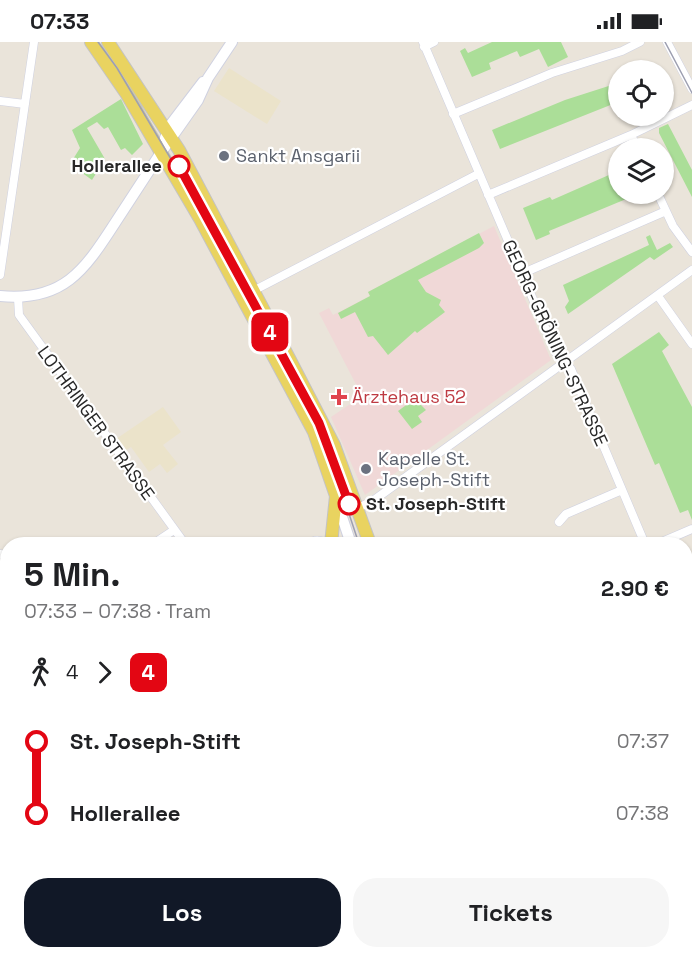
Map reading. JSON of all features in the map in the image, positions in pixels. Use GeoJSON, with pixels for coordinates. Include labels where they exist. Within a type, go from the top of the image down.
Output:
{"type":"FeatureCollection","features":[{"type":"Feature","properties":{"kind":"main road"},"geometry":{"type":"LineString","coordinates":[[91,42],[126,93],[200,219],[314,432],[349,537]]}},
{"type":"Feature","properties":{"kind":"main road"},"geometry":{"type":"LineString","coordinates":[[108,42],[170,135],[334,445],[367,537]]}},
{"type":"Feature","properties":{"kind":"main road"},"geometry":{"type":"LineString","coordinates":[[0,296],[18,298],[51,291],[82,271],[160,154],[198,87],[208,78],[232,42]]}},
{"type":"Feature","properties":{"kind":"main road"},"geometry":{"type":"LineString","coordinates":[[331,537],[336,496]]}},
{"type":"Feature","properties":{"kind":"street"},"geometry":{"type":"LineString","coordinates":[[0,275],[2,243],[34,42]]}},
{"type":"Feature","properties":{"kind":"street"},"geometry":{"type":"LineString","coordinates":[[424,44],[434,42]]}},
{"type":"Feature","properties":{"kind":"street"},"geometry":{"type":"LineString","coordinates":[[453,114],[552,73],[622,51],[640,42]]}},
{"type":"Feature","properties":{"kind":"street"},"geometry":{"type":"LineString","coordinates":[[667,42],[692,89]]}},
{"type":"Feature","properties":{"kind":"street","name":"GEORG-GRÖNING-STRASSE"},"geometry":{"type":"LineString","coordinates":[[424,44],[521,274],[556,353],[571,369],[642,537]]}},
{"type":"Feature","properties":{"kind":"street"},"geometry":{"type":"LineString","coordinates":[[0,101],[25,104]]}},
{"type":"Feature","properties":{"kind":"street"},"geometry":{"type":"LineString","coordinates":[[488,195],[631,135],[692,105]]}},
{"type":"Feature","properties":{"kind":"street"},"geometry":{"type":"LineString","coordinates":[[253,291],[478,174]]}},
{"type":"Feature","properties":{"kind":"street"},"geometry":{"type":"LineString","coordinates":[[663,204],[692,252]]}},
{"type":"Feature","properties":{"kind":"street"},"geometry":{"type":"LineString","coordinates":[[521,274],[666,211]]}},
{"type":"Feature","properties":{"kind":"street"},"geometry":{"type":"LineString","coordinates":[[358,508],[374,500],[692,270]]}},
{"type":"Feature","properties":{"kind":"street"},"geometry":{"type":"LineString","coordinates":[[658,296],[692,344]]}},
{"type":"Feature","properties":{"kind":"street","name":"LOTHRINGER STRASSE"},"geometry":{"type":"LineString","coordinates":[[18,298],[19,315],[180,537]]}},
{"type":"Feature","properties":{"kind":"street"},"geometry":{"type":"LineString","coordinates":[[559,522],[566,514],[622,490]]}},
{"type":"Feature","properties":{"kind":"street"},"geometry":{"type":"LineString","coordinates":[[673,537],[692,529]]}},
{"type":"Feature","properties":{"kind":"street"},"geometry":{"type":"LineString","coordinates":[[164,537],[174,530]]}},
{"type":"Feature","properties":{"kind":"shaded area"},"geometry":{"type":"Polygon","coordinates":[[[229,68],[281,101],[267,124],[214,91],[229,68]]]}},
{"type":"Feature","properties":{"kind":"shaded area","name":"St. Joseph-Stift"},"geometry":{"type":"Polygon","coordinates":[[[494,226],[551,360],[365,495],[331,417],[362,396],[319,313],[329,308],[333,315],[370,296],[368,292],[494,226]]]}},
{"type":"Feature","properties":{"kind":"shaded area"},"geometry":{"type":"Polygon","coordinates":[[[163,407],[181,432],[163,445],[178,464],[167,473],[160,464],[149,472],[131,447],[125,451],[116,439],[163,407]]]}},
{"type":"Feature","properties":{"kind":"green space"},"geometry":{"type":"Polygon","coordinates":[[[492,42],[561,42],[568,57],[548,67],[539,49],[520,57],[517,51],[489,63],[491,69],[472,77],[460,51],[465,48],[468,53],[492,42]]]}},
{"type":"Feature","properties":{"kind":"green space"},"geometry":{"type":"Polygon","coordinates":[[[608,86],[608,106],[500,149],[492,130],[565,100],[608,86]]]}},
{"type":"Feature","properties":{"kind":"green space"},"geometry":{"type":"Polygon","coordinates":[[[121,99],[143,144],[132,155],[125,148],[121,150],[108,127],[104,129],[97,122],[87,128],[105,159],[92,180],[70,164],[80,148],[72,130],[121,99]]]}},
{"type":"Feature","properties":{"kind":"green space"},"geometry":{"type":"Polygon","coordinates":[[[669,126],[692,170],[692,197],[674,162],[674,138],[662,138],[659,128],[669,126]]]}},
{"type":"Feature","properties":{"kind":"green space"},"geometry":{"type":"Polygon","coordinates":[[[608,175],[608,204],[614,204],[549,231],[550,234],[536,240],[523,208],[550,197],[552,200],[608,175]]]}},
{"type":"Feature","properties":{"kind":"green space"},"geometry":{"type":"Polygon","coordinates":[[[479,233],[484,243],[479,248],[418,280],[426,292],[441,300],[439,305],[445,312],[417,333],[415,331],[388,355],[373,336],[368,337],[355,312],[341,319],[338,313],[370,296],[368,292],[479,233]]]}},
{"type":"Feature","properties":{"kind":"green space"},"geometry":{"type":"Polygon","coordinates":[[[650,235],[657,250],[670,243],[673,247],[654,260],[650,257],[568,314],[565,307],[569,301],[563,285],[649,245],[646,237],[650,235]]]}},
{"type":"Feature","properties":{"kind":"green space"},"geometry":{"type":"Polygon","coordinates":[[[659,332],[669,345],[662,351],[692,407],[692,520],[688,510],[680,513],[659,463],[655,465],[612,364],[659,332]]]}},
{"type":"Feature","properties":{"kind":"green space"},"geometry":{"type":"Polygon","coordinates":[[[420,395],[422,398],[418,402],[426,410],[418,416],[422,422],[412,429],[398,411],[420,395]]]}},
{"type":"Feature","properties":{"kind":"tram line"},"geometry":{"type":"LineString","coordinates":[[98,42],[117,68],[197,203],[313,418],[331,459],[357,537]]}},
{"type":"Feature","properties":{"kind":"tram line"},"geometry":{"type":"LineString","coordinates":[[665,42],[692,93]]}},
{"type":"Feature","properties":{"kind":"tram line","name":"4"},"geometry":{"type":"LineString","coordinates":[[179,166],[319,423],[349,504]]}},
{"type":"Feature","properties":{"kind":"place","name":"Sankt Ansgarii"},"geometry":{"type":"Point","coordinates":[224,156]}},
{"type":"Feature","properties":{"kind":"place","name":"Hollerallee"},"geometry":{"type":"Point","coordinates":[179,166]}},
{"type":"Feature","properties":{"kind":"place","name":"Ärztehaus 52"},"geometry":{"type":"Point","coordinates":[339,397]}},
{"type":"Feature","properties":{"kind":"place","name":"Kapelle St. Joseph-Stift"},"geometry":{"type":"Point","coordinates":[366,469]}},
{"type":"Feature","properties":{"kind":"place","name":"St. Joseph-Stift"},"geometry":{"type":"Point","coordinates":[349,504]}}]}
